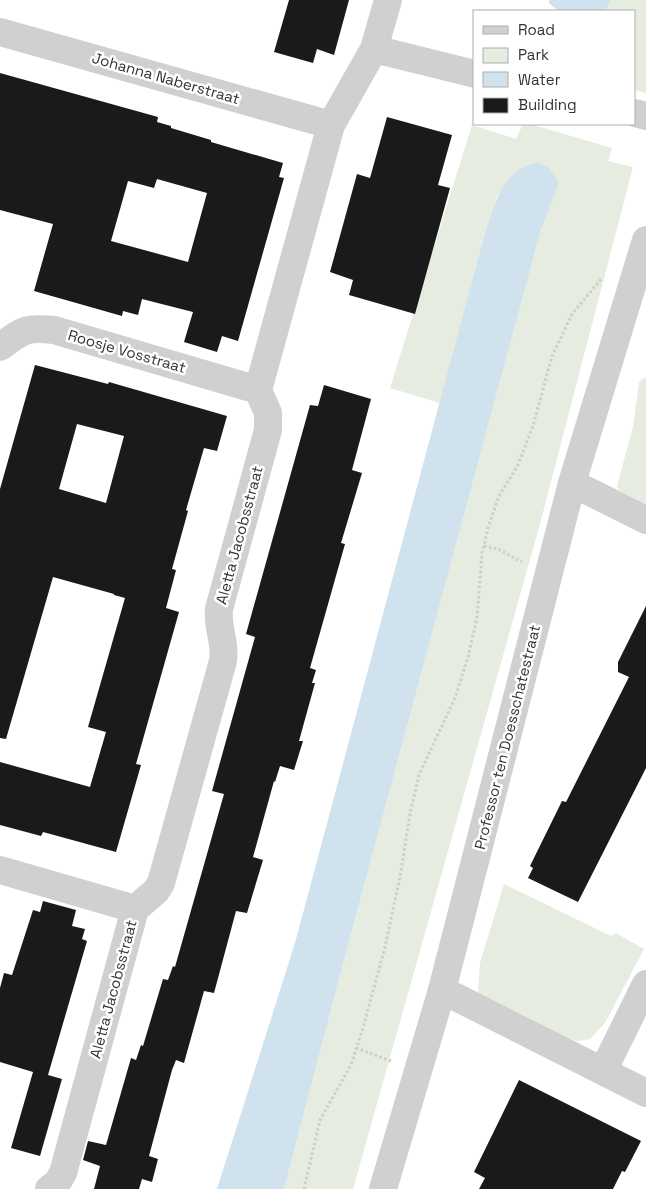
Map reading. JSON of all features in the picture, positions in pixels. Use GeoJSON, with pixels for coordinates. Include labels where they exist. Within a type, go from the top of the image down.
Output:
{"type":"FeatureCollection","features":[{"type":"Feature","properties":{"kind":"street"},"geometry":{"type":"LineString","coordinates":[[258,390],[331,124],[374,49],[388,0]]}},
{"type":"Feature","properties":{"kind":"street","name":"Johanna Naberstraat"},"geometry":{"type":"LineString","coordinates":[[0,32],[331,124]]}},
{"type":"Feature","properties":{"kind":"street"},"geometry":{"type":"LineString","coordinates":[[374,49],[473,74]]}},
{"type":"Feature","properties":{"kind":"street","name":"Professor ten Doesschatestraat"},"geometry":{"type":"LineString","coordinates":[[383,1189],[442,990],[572,483],[646,240]]}},
{"type":"Feature","properties":{"kind":"street","name":"Roosje Vosstraat"},"geometry":{"type":"LineString","coordinates":[[0,347],[24,330],[36,328],[54,330],[258,390]]}},
{"type":"Feature","properties":{"kind":"street","name":"Aletta Jacobsstraat"},"geometry":{"type":"LineString","coordinates":[[49,1189],[58,1183],[63,1173],[135,909],[156,891],[161,883],[223,661],[225,649],[218,622],[219,610],[268,430],[268,413],[258,390]]}},
{"type":"Feature","properties":{"kind":"street"},"geometry":{"type":"LineString","coordinates":[[572,483],[646,520]]}},
{"type":"Feature","properties":{"kind":"street"},"geometry":{"type":"LineString","coordinates":[[0,870],[135,909]]}},
{"type":"Feature","properties":{"kind":"street"},"geometry":{"type":"LineString","coordinates":[[603,1071],[646,984]]}},
{"type":"Feature","properties":{"kind":"street"},"geometry":{"type":"LineString","coordinates":[[442,990],[646,1093]]}},
{"type":"Feature","properties":{"kind":"path"},"geometry":{"type":"LineString","coordinates":[[304,1189],[320,1120],[350,1065],[385,947],[419,775],[455,698],[468,657],[477,618],[484,546],[499,496],[518,465],[533,426],[552,356],[572,314],[599,280],[606,275]]}},
{"type":"Feature","properties":{"kind":"path"},"geometry":{"type":"LineString","coordinates":[[484,546],[498,549],[548,579]]}},
{"type":"Feature","properties":{"kind":"path"},"geometry":{"type":"LineString","coordinates":[[356,1048],[418,1070]]}},
{"type":"Feature","properties":{"kind":"green space"},"geometry":{"type":"Polygon","coordinates":[[[611,0],[646,0],[646,93],[636,90],[636,10],[606,10],[611,0]]]}},
{"type":"Feature","properties":{"kind":"green space"},"geometry":{"type":"Polygon","coordinates":[[[472,125],[516,139],[523,125],[533,125],[612,148],[608,161],[633,167],[540,524],[353,1189],[284,1189],[543,221],[498,194],[486,229],[440,403],[390,388],[472,125]]]}},
{"type":"Feature","properties":{"kind":"green space"},"geometry":{"type":"Polygon","coordinates":[[[646,378],[646,504],[620,491],[617,486],[633,427],[639,383],[642,379],[646,378]]]}},
{"type":"Feature","properties":{"kind":"green space"},"geometry":{"type":"Polygon","coordinates":[[[504,884],[611,936],[616,933],[644,949],[605,1023],[590,1039],[577,1041],[567,1038],[523,1015],[491,1003],[478,992],[480,963],[504,884]]]}},
{"type":"Feature","properties":{"kind":"water"},"geometry":{"type":"Polygon","coordinates":[[[549,0],[611,0],[606,10],[557,10],[549,3],[549,0]]]}},
{"type":"Feature","properties":{"kind":"water"},"geometry":{"type":"Polygon","coordinates":[[[537,162],[549,168],[559,183],[541,229],[284,1189],[217,1189],[295,943],[486,229],[498,196],[507,182],[521,169],[537,162]]]}},
{"type":"Feature","properties":{"kind":"building"},"geometry":{"type":"Polygon","coordinates":[[[289,0],[349,0],[334,55],[317,49],[313,63],[274,52],[289,0]]]}},
{"type":"Feature","properties":{"kind":"building"},"geometry":{"type":"Polygon","coordinates":[[[0,73],[158,117],[157,122],[171,126],[171,128],[283,163],[279,177],[284,178],[238,341],[222,336],[217,352],[184,342],[193,312],[142,299],[138,315],[123,311],[122,316],[34,291],[53,224],[0,210],[0,73]],[[157,179],[154,188],[128,181],[111,241],[188,262],[207,193],[157,179]]]}},
{"type":"Feature","properties":{"kind":"building"},"geometry":{"type":"Polygon","coordinates":[[[387,117],[452,135],[438,185],[450,188],[415,314],[349,295],[353,280],[330,272],[357,174],[370,178],[387,117]]]}},
{"type":"Feature","properties":{"kind":"building"},"geometry":{"type":"Polygon","coordinates":[[[35,365],[108,384],[109,382],[227,416],[217,451],[204,448],[186,510],[188,511],[172,569],[176,570],[166,608],[179,612],[136,764],[141,765],[116,852],[43,832],[41,836],[0,825],[0,762],[90,787],[106,732],[88,727],[125,598],[53,577],[6,739],[0,738],[0,489],[35,365]],[[77,424],[59,489],[106,503],[124,436],[77,424]]]}},
{"type":"Feature","properties":{"kind":"building"},"geometry":{"type":"Polygon","coordinates":[[[324,385],[371,399],[352,470],[362,473],[341,543],[345,544],[310,668],[316,670],[312,683],[315,683],[299,741],[303,741],[294,770],[280,766],[274,781],[253,857],[263,860],[247,913],[236,911],[214,993],[204,991],[184,1063],[176,1060],[172,1070],[149,1156],[158,1159],[152,1182],[142,1179],[139,1189],[94,1189],[100,1166],[83,1160],[88,1141],[106,1145],[131,1058],[136,1060],[141,1045],[143,1046],[163,979],[168,980],[173,966],[175,967],[224,794],[212,791],[255,637],[246,634],[310,405],[318,406],[324,385]]]}},
{"type":"Feature","properties":{"kind":"building"},"geometry":{"type":"Polygon","coordinates":[[[646,606],[646,768],[578,902],[528,878],[533,868],[530,866],[562,801],[566,802],[629,677],[618,672],[618,662],[646,606]]]}},
{"type":"Feature","properties":{"kind":"building"},"geometry":{"type":"Polygon","coordinates":[[[43,901],[76,910],[72,926],[85,929],[82,939],[87,941],[48,1075],[62,1079],[40,1156],[11,1148],[33,1072],[0,1062],[0,988],[4,973],[12,975],[33,910],[40,912],[43,901]]]}},
{"type":"Feature","properties":{"kind":"building"},"geometry":{"type":"Polygon","coordinates":[[[519,1080],[641,1141],[625,1172],[622,1171],[613,1189],[479,1189],[485,1178],[474,1172],[519,1080]]]}}]}
